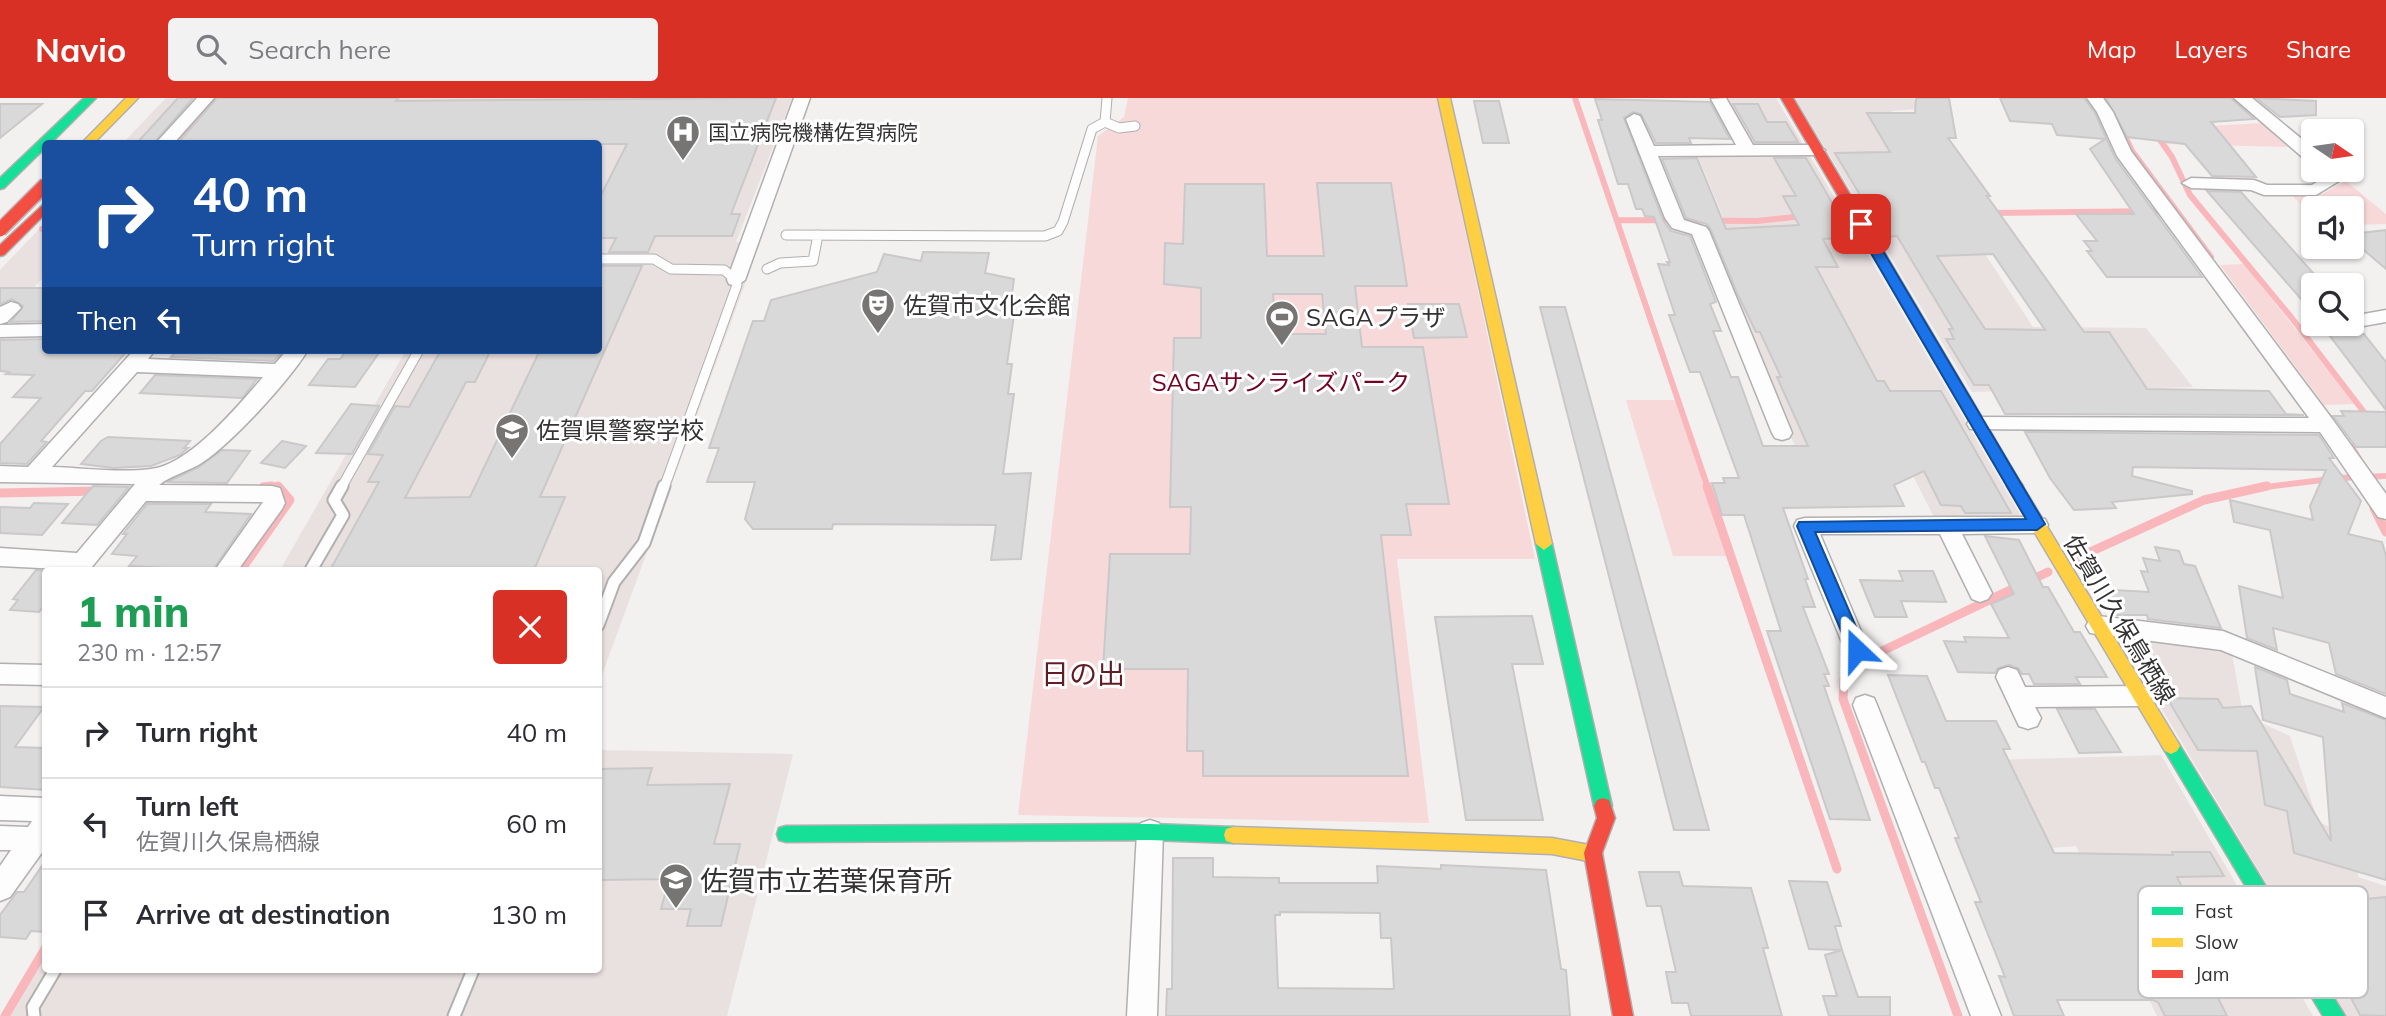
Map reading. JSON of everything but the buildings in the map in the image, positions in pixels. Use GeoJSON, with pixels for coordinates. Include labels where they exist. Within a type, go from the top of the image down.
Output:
{"type":"FeatureCollection","features":[{"type":"Feature","properties":{"kind":"main road"},"geometry":{"type":"LineString","coordinates":[[52,140],[90,98]]}},
{"type":"Feature","properties":{"kind":"main road"},"geometry":{"type":"LineString","coordinates":[[68,140],[110,98]]}},
{"type":"Feature","properties":{"kind":"main road"},"geometry":{"type":"LineString","coordinates":[[90,140],[132,98]]}},
{"type":"Feature","properties":{"kind":"main road"},"geometry":{"type":"LineString","coordinates":[[110,140],[149,98]]}},
{"type":"Feature","properties":{"kind":"main road"},"geometry":{"type":"LineString","coordinates":[[1444,98],[1606,818],[1593,853],[1623,1016]]}},
{"type":"Feature","properties":{"kind":"main road","name":"佐賀川久保鳥栖線"},"geometry":{"type":"LineString","coordinates":[[1787,98],[1977,424],[2256,886]]}},
{"type":"Feature","properties":{"kind":"main road"},"geometry":{"type":"LineString","coordinates":[[5,191],[42,151]]}},
{"type":"Feature","properties":{"kind":"main road"},"geometry":{"type":"LineString","coordinates":[[5,191],[42,165]]}},
{"type":"Feature","properties":{"kind":"main road"},"geometry":{"type":"LineString","coordinates":[[0,230],[42,188]]}},
{"type":"Feature","properties":{"kind":"main road"},"geometry":{"type":"LineString","coordinates":[[0,252],[42,214]]}},
{"type":"Feature","properties":{"kind":"main road"},"geometry":{"type":"LineString","coordinates":[[786,834],[1150,832],[1552,846],[1593,853]]}},
{"type":"Feature","properties":{"kind":"main road","name":"佐賀川久保鳥栖線"},"geometry":{"type":"LineString","coordinates":[[2324,998],[2335,1016]]}},
{"type":"Feature","properties":{"kind":"street"},"geometry":{"type":"LineString","coordinates":[[167,140],[206,98]]}},
{"type":"Feature","properties":{"kind":"street"},"geometry":{"type":"LineString","coordinates":[[736,280],[802,98]]}},
{"type":"Feature","properties":{"kind":"street"},"geometry":{"type":"LineString","coordinates":[[2095,98],[2105,112],[2123,152],[2326,425],[2386,511]]}},
{"type":"Feature","properties":{"kind":"street"},"geometry":{"type":"LineString","coordinates":[[2242,98],[2301,147]]}},
{"type":"Feature","properties":{"kind":"street"},"geometry":{"type":"LineString","coordinates":[[1719,99],[1747,150]]}},
{"type":"Feature","properties":{"kind":"street"},"geometry":{"type":"LineString","coordinates":[[1634,119],[1676,221],[1700,231],[1782,433]]}},
{"type":"Feature","properties":{"kind":"street"},"geometry":{"type":"LineString","coordinates":[[1648,151],[1817,150]]}},
{"type":"Feature","properties":{"kind":"street"},"geometry":{"type":"LineString","coordinates":[[2191,183],[2254,184],[2264,190],[2316,190],[2328,182]]}},
{"type":"Feature","properties":{"kind":"street"},"geometry":{"type":"LineString","coordinates":[[0,219],[42,214]]}},
{"type":"Feature","properties":{"kind":"street"},"geometry":{"type":"LineString","coordinates":[[2364,320],[2386,316]]}},
{"type":"Feature","properties":{"kind":"street"},"geometry":{"type":"LineString","coordinates":[[0,331],[42,330]]}},
{"type":"Feature","properties":{"kind":"street"},"geometry":{"type":"LineString","coordinates":[[0,557],[83,562],[131,501],[148,484],[175,471],[219,438],[294,354]]}},
{"type":"Feature","properties":{"kind":"street"},"geometry":{"type":"LineString","coordinates":[[32,476],[138,357],[279,371]]}},
{"type":"Feature","properties":{"kind":"street"},"geometry":{"type":"LineString","coordinates":[[1977,424],[2326,425]]}},
{"type":"Feature","properties":{"kind":"street"},"geometry":{"type":"LineString","coordinates":[[0,474],[272,494],[274,503],[228,567]]}},
{"type":"Feature","properties":{"kind":"street"},"geometry":{"type":"LineString","coordinates":[[1857,650],[1805,526],[2037,524]]}},
{"type":"Feature","properties":{"kind":"street"},"geometry":{"type":"LineString","coordinates":[[1947,525],[1980,593]]}},
{"type":"Feature","properties":{"kind":"street"},"geometry":{"type":"LineString","coordinates":[[2098,626],[2223,641],[2386,708]]}},
{"type":"Feature","properties":{"kind":"street"},"geometry":{"type":"LineString","coordinates":[[0,674],[42,675]]}},
{"type":"Feature","properties":{"kind":"street"},"geometry":{"type":"LineString","coordinates":[[2018,697],[2140,696]]}},
{"type":"Feature","properties":{"kind":"street"},"geometry":{"type":"LineString","coordinates":[[1865,705],[1986,1016]]}},
{"type":"Feature","properties":{"kind":"street"},"geometry":{"type":"LineString","coordinates":[[0,808],[42,826]]}},
{"type":"Feature","properties":{"kind":"street"},"geometry":{"type":"LineString","coordinates":[[0,838],[42,826]]}},
{"type":"Feature","properties":{"kind":"street"},"geometry":{"type":"LineString","coordinates":[[0,888],[42,826]]}},
{"type":"Feature","properties":{"kind":"street"},"geometry":{"type":"LineString","coordinates":[[1142,1016],[1150,832]]}},
{"type":"Feature","properties":{"kind":"lane"},"geometry":{"type":"LineString","coordinates":[[1104,122],[1107,98]]}},
{"type":"Feature","properties":{"kind":"lane"},"geometry":{"type":"LineString","coordinates":[[1104,122],[1119,128],[1135,126]]}},
{"type":"Feature","properties":{"kind":"lane"},"geometry":{"type":"LineString","coordinates":[[786,236],[1045,236],[1058,231],[1063,222],[1092,129],[1104,122]]}},
{"type":"Feature","properties":{"kind":"lane"},"geometry":{"type":"LineString","coordinates":[[767,269],[780,263],[813,261],[818,235]]}},
{"type":"Feature","properties":{"kind":"lane"},"geometry":{"type":"LineString","coordinates":[[602,259],[654,259],[671,269],[724,270],[736,280],[737,285],[644,543],[614,582],[602,614]]}},
{"type":"Feature","properties":{"kind":"lane"},"geometry":{"type":"LineString","coordinates":[[313,567],[343,515],[334,500],[417,354]]}},
{"type":"Feature","properties":{"kind":"lane"},"geometry":{"type":"LineString","coordinates":[[34,1016],[33,1007],[53,973]]}},
{"type":"Feature","properties":{"kind":"lane"},"geometry":{"type":"LineString","coordinates":[[454,1016],[472,973]]}},
{"type":"Feature","properties":{"kind":"shaded area","name":"佐賀県警察学校"},"geometry":{"type":"Polygon","coordinates":[[[166,98],[792,98],[736,242],[760,243],[602,675],[602,567],[282,567],[404,354],[602,354],[602,140],[126,140],[166,98]]]}},
{"type":"Feature","properties":{"kind":"shaded area"},"geometry":{"type":"Polygon","coordinates":[[[1723,98],[1776,98],[2022,518],[1935,519],[1912,474],[1808,477],[1701,225],[1726,224],[1697,154],[1752,153],[1723,98]]]}},
{"type":"Feature","properties":{"kind":"shaded area"},"geometry":{"type":"Polygon","coordinates":[[[1795,98],[1914,98],[1917,109],[1891,111],[2033,327],[2146,328],[2193,387],[1972,392],[1795,98]]]}},
{"type":"Feature","properties":{"kind":"shaded area"},"geometry":{"type":"Polygon","coordinates":[[[42,226],[42,279],[0,322],[0,270],[42,226]]]}},
{"type":"Feature","properties":{"kind":"shaded area"},"geometry":{"type":"Polygon","coordinates":[[[2115,631],[2231,648],[2243,715],[2290,736],[2318,822],[2355,837],[2358,877],[2386,886],[2386,1016],[2346,1016],[2335,998],[2368,998],[2368,886],[2268,886],[2115,631]]]}},
{"type":"Feature","properties":{"kind":"shaded area","name":"佐賀市立若葉保育所"},"geometry":{"type":"Polygon","coordinates":[[[602,750],[793,754],[727,1016],[5,1016],[42,952],[42,973],[602,973],[602,750]]]}},
{"type":"Feature","properties":{"kind":"shaded area"},"geometry":{"type":"Polygon","coordinates":[[[2161,755],[2237,886],[2138,886],[2138,976],[2076,846],[2000,852],[1964,761],[2161,755]]]}},
{"type":"Feature","properties":{"kind":"shaded area"},"geometry":{"type":"Polygon","coordinates":[[[2148,998],[2303,998],[2313,1016],[2157,1016],[2148,998]]]}},
{"type":"Feature","properties":{"kind":"green space","name":"SAGAサンライズパーク"},"geometry":{"type":"Polygon","coordinates":[[[1128,98],[1437,98],[1535,559],[1397,559],[1429,823],[1018,815],[1098,136],[1124,117],[1128,98]]]}},
{"type":"Feature","properties":{"kind":"green space"},"geometry":{"type":"Polygon","coordinates":[[[2143,112],[2210,126],[2262,123],[2288,147],[2165,144],[2143,112]]]}},
{"type":"Feature","properties":{"kind":"green space"},"geometry":{"type":"Polygon","coordinates":[[[2347,182],[2386,214],[2386,224],[2364,225],[2364,196],[2301,196],[2301,205],[2290,193],[2322,194],[2347,182]]]}},
{"type":"Feature","properties":{"kind":"green space"},"geometry":{"type":"Polygon","coordinates":[[[2244,264],[2355,404],[2324,405],[2220,265],[2244,264]]]}},
{"type":"Feature","properties":{"kind":"green space"},"geometry":{"type":"Polygon","coordinates":[[[1626,400],[1676,400],[1729,556],[1673,556],[1626,400]]]}},
{"type":"Feature","properties":{"kind":"waterway"},"geometry":{"type":"LineString","coordinates":[[179,140],[217,98]]}},
{"type":"Feature","properties":{"kind":"waterway"},"geometry":{"type":"LineString","coordinates":[[1575,98],[1708,488]]}},
{"type":"Feature","properties":{"kind":"waterway"},"geometry":{"type":"LineString","coordinates":[[2103,98],[2114,113],[2132,151],[2211,257]]}},
{"type":"Feature","properties":{"kind":"waterway"},"geometry":{"type":"LineString","coordinates":[[2156,134],[2172,157],[2190,195],[2291,317],[2370,420]]}},
{"type":"Feature","properties":{"kind":"waterway"},"geometry":{"type":"LineString","coordinates":[[1990,213],[2166,211]]}},
{"type":"Feature","properties":{"kind":"waterway"},"geometry":{"type":"LineString","coordinates":[[1617,220],[1757,221],[1803,216]]}},
{"type":"Feature","properties":{"kind":"waterway"},"geometry":{"type":"LineString","coordinates":[[2352,447],[2367,472]]}},
{"type":"Feature","properties":{"kind":"waterway"},"geometry":{"type":"LineString","coordinates":[[2258,488],[2339,478],[2386,476]]}},
{"type":"Feature","properties":{"kind":"waterway"},"geometry":{"type":"LineString","coordinates":[[272,486],[263,487],[280,488]]}},
{"type":"Feature","properties":{"kind":"waterway"},"geometry":{"type":"LineString","coordinates":[[1707,486],[1837,869]]}},
{"type":"Feature","properties":{"kind":"waterway"},"geometry":{"type":"LineString","coordinates":[[2258,488],[2267,486]]}},
{"type":"Feature","properties":{"kind":"waterway"},"geometry":{"type":"LineString","coordinates":[[243,567],[290,500],[280,488]]}},
{"type":"Feature","properties":{"kind":"waterway"},"geometry":{"type":"LineString","coordinates":[[2077,558],[2204,500],[2258,488]]}},
{"type":"Feature","properties":{"kind":"waterway"},"geometry":{"type":"LineString","coordinates":[[0,493],[100,491]]}},
{"type":"Feature","properties":{"kind":"waterway"},"geometry":{"type":"LineString","coordinates":[[2374,508],[2386,532]]}},
{"type":"Feature","properties":{"kind":"waterway"},"geometry":{"type":"LineString","coordinates":[[1958,1016],[1843,699],[1844,679],[1880,652],[2048,572]]}},
{"type":"Feature","properties":{"kind":"waterway"},"geometry":{"type":"LineString","coordinates":[[5,1016],[42,954]]}},
{"type":"Feature","properties":{"kind":"traffic: fast"},"geometry":{"type":"LineString","coordinates":[[47,140],[90,98]]}},
{"type":"Feature","properties":{"kind":"traffic: fast"},"geometry":{"type":"LineString","coordinates":[[0,185],[42,144]]}},
{"type":"Feature","properties":{"kind":"traffic: fast"},"geometry":{"type":"LineString","coordinates":[[1544,544],[1603,806]]}},
{"type":"Feature","properties":{"kind":"traffic: fast"},"geometry":{"type":"LineString","coordinates":[[2171,746],[2256,886]]}},
{"type":"Feature","properties":{"kind":"traffic: fast"},"geometry":{"type":"LineString","coordinates":[[786,834],[1150,832],[1233,835]]}},
{"type":"Feature","properties":{"kind":"traffic: fast"},"geometry":{"type":"LineString","coordinates":[[2324,998],[2335,1016]]}},
{"type":"Feature","properties":{"kind":"traffic: slow"},"geometry":{"type":"LineString","coordinates":[[90,140],[132,98]]}},
{"type":"Feature","properties":{"kind":"traffic: slow"},"geometry":{"type":"LineString","coordinates":[[1444,98],[1544,544]]}},
{"type":"Feature","properties":{"kind":"traffic: slow"},"geometry":{"type":"LineString","coordinates":[[2015,486],[2171,746]]}},
{"type":"Feature","properties":{"kind":"traffic: slow"},"geometry":{"type":"LineString","coordinates":[[1233,835],[1552,846],[1593,853]]}},
{"type":"Feature","properties":{"kind":"traffic: jam"},"geometry":{"type":"LineString","coordinates":[[1787,98],[2015,486]]}},
{"type":"Feature","properties":{"kind":"traffic: jam"},"geometry":{"type":"LineString","coordinates":[[0,230],[42,188]]}},
{"type":"Feature","properties":{"kind":"traffic: jam"},"geometry":{"type":"LineString","coordinates":[[0,252],[42,210]]}},
{"type":"Feature","properties":{"kind":"traffic: jam"},"geometry":{"type":"LineString","coordinates":[[1603,806],[1606,818],[1593,853],[1623,1016]]}},
{"type":"Feature","properties":{"kind":"place","name":"国立病院機構佐賀病院"},"geometry":{"type":"Point","coordinates":[683,162]}},
{"type":"Feature","properties":{"kind":"place","name":"佐賀市文化会館"},"geometry":{"type":"Point","coordinates":[878,335]}},
{"type":"Feature","properties":{"kind":"place","name":"SAGAプラザ"},"geometry":{"type":"Point","coordinates":[1282,347]}},
{"type":"Feature","properties":{"kind":"place","name":"佐賀県警察学校"},"geometry":{"type":"Point","coordinates":[512,460]}},
{"type":"Feature","properties":{"kind":"place","name":"佐賀市立若葉保育所"},"geometry":{"type":"Point","coordinates":[676,910]}},
{"type":"Feature","properties":{"kind":"district","name":"日の出"},"geometry":{"type":"Point","coordinates":[1083,673]}},
{"type":"Feature","properties":{"kind":"route"},"geometry":{"type":"LineString","coordinates":[[1857,650],[1805,526],[2037,524],[1861,224]]}}]}
